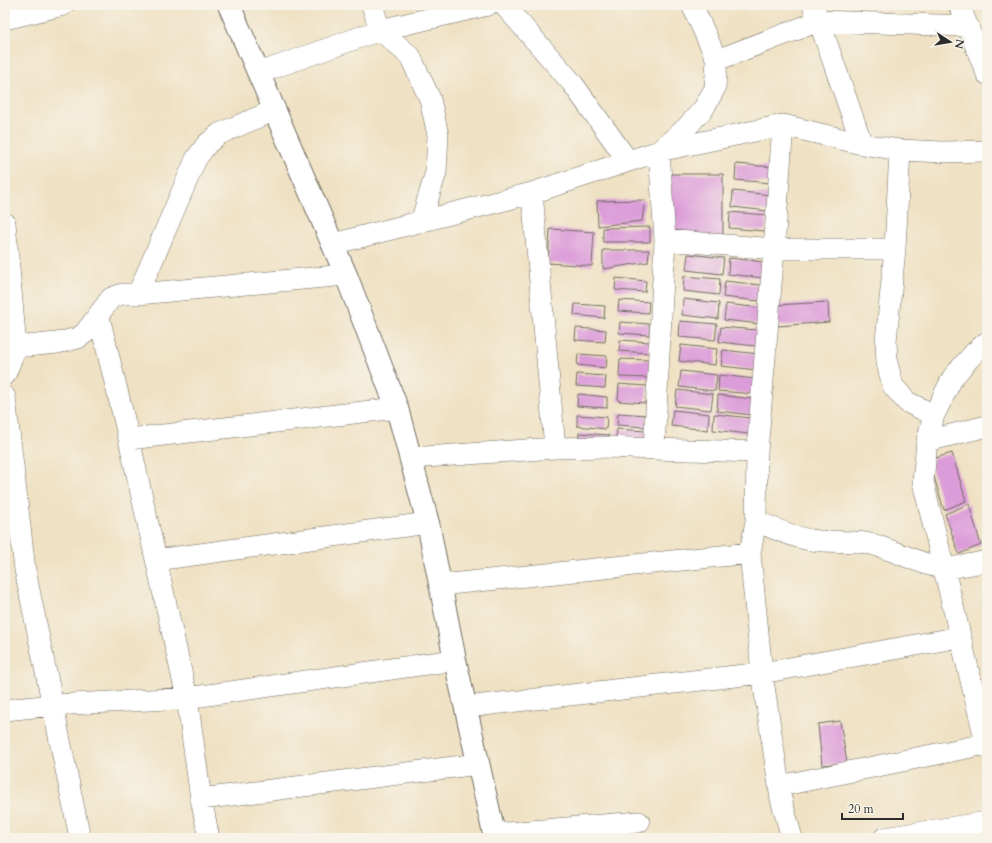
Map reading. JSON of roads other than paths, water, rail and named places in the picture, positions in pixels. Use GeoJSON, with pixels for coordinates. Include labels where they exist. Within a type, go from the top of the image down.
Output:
{"type":"FeatureCollection","features":[{"type":"Feature","properties":{"kind":"street"},"geometry":{"type":"LineString","coordinates":[[5,19],[63,5]]}},
{"type":"Feature","properties":{"kind":"street"},"geometry":{"type":"LineString","coordinates":[[229,5],[346,275],[397,408],[428,523],[455,660],[494,836],[639,822]]}},
{"type":"Feature","properties":{"kind":"street"},"geometry":{"type":"LineString","coordinates":[[372,5],[380,30],[410,56],[430,99],[438,135],[436,172],[421,222]]}},
{"type":"Feature","properties":{"kind":"street"},"geometry":{"type":"LineString","coordinates":[[259,73],[380,30],[488,5]]}},
{"type":"Feature","properties":{"kind":"street"},"geometry":{"type":"LineString","coordinates":[[504,5],[573,84],[628,161]]}},
{"type":"Feature","properties":{"kind":"street"},"geometry":{"type":"LineString","coordinates":[[659,151],[686,128],[704,108],[715,88],[717,60],[692,5]]}},
{"type":"Feature","properties":{"kind":"street"},"geometry":{"type":"LineString","coordinates":[[959,5],[987,74]]}},
{"type":"Feature","properties":{"kind":"street"},"geometry":{"type":"LineString","coordinates":[[717,60],[816,13],[968,26]]}},
{"type":"Feature","properties":{"kind":"street"},"geometry":{"type":"LineString","coordinates":[[816,13],[862,144]]}},
{"type":"Feature","properties":{"kind":"street"},"geometry":{"type":"LineString","coordinates":[[138,294],[196,159],[207,144],[219,134],[275,110]]}},
{"type":"Feature","properties":{"kind":"street"},"geometry":{"type":"LineString","coordinates":[[783,125],[757,452],[756,521],[750,553],[762,673],[781,799],[792,838]]}},
{"type":"Feature","properties":{"kind":"street"},"geometry":{"type":"LineString","coordinates":[[333,244],[532,193],[659,151],[783,125],[862,144],[900,150],[942,152],[987,151]]}},
{"type":"Feature","properties":{"kind":"street"},"geometry":{"type":"LineString","coordinates":[[900,150],[895,249],[886,342],[887,363],[893,386],[907,402],[934,416]]}},
{"type":"Feature","properties":{"kind":"street"},"geometry":{"type":"LineString","coordinates":[[654,450],[665,240],[659,151]]}},
{"type":"Feature","properties":{"kind":"street"},"geometry":{"type":"LineString","coordinates":[[532,193],[555,448]]}},
{"type":"Feature","properties":{"kind":"street"},"geometry":{"type":"LineString","coordinates":[[5,223],[6,257],[16,347],[5,374]]}},
{"type":"Feature","properties":{"kind":"street"},"geometry":{"type":"LineString","coordinates":[[665,240],[774,249],[895,249]]}},
{"type":"Feature","properties":{"kind":"street"},"geometry":{"type":"LineString","coordinates":[[16,347],[57,343],[78,338],[85,333],[99,317],[111,298],[122,294],[138,294],[346,275]]}},
{"type":"Feature","properties":{"kind":"street"},"geometry":{"type":"LineString","coordinates":[[99,317],[129,439],[187,698],[201,799],[209,838]]}},
{"type":"Feature","properties":{"kind":"street"},"geometry":{"type":"LineString","coordinates":[[779,786],[987,746],[980,693],[960,637],[923,482],[927,441],[934,416],[953,377],[975,352],[987,342]]}},
{"type":"Feature","properties":{"kind":"street"},"geometry":{"type":"LineString","coordinates":[[5,397],[25,570],[80,838]]}},
{"type":"Feature","properties":{"kind":"street"},"geometry":{"type":"LineString","coordinates":[[129,439],[397,408]]}},
{"type":"Feature","properties":{"kind":"street"},"geometry":{"type":"LineString","coordinates":[[927,441],[987,426]]}},
{"type":"Feature","properties":{"kind":"street"},"geometry":{"type":"LineString","coordinates":[[411,458],[555,448],[608,447],[654,450],[757,452]]}},
{"type":"Feature","properties":{"kind":"street"},"geometry":{"type":"LineString","coordinates":[[756,521],[794,536],[811,540],[866,543],[894,551],[918,562],[943,568],[987,561]]}},
{"type":"Feature","properties":{"kind":"street"},"geometry":{"type":"LineString","coordinates":[[156,560],[428,523]]}},
{"type":"Feature","properties":{"kind":"street"},"geometry":{"type":"LineString","coordinates":[[440,585],[750,553]]}},
{"type":"Feature","properties":{"kind":"street"},"geometry":{"type":"LineString","coordinates":[[466,707],[762,673],[960,637]]}},
{"type":"Feature","properties":{"kind":"street"},"geometry":{"type":"LineString","coordinates":[[5,710],[53,705],[187,698],[455,660]]}},
{"type":"Feature","properties":{"kind":"street"},"geometry":{"type":"LineString","coordinates":[[201,799],[478,764]]}},
{"type":"Feature","properties":{"kind":"street"},"geometry":{"type":"LineString","coordinates":[[884,838],[987,822]]}}]}
